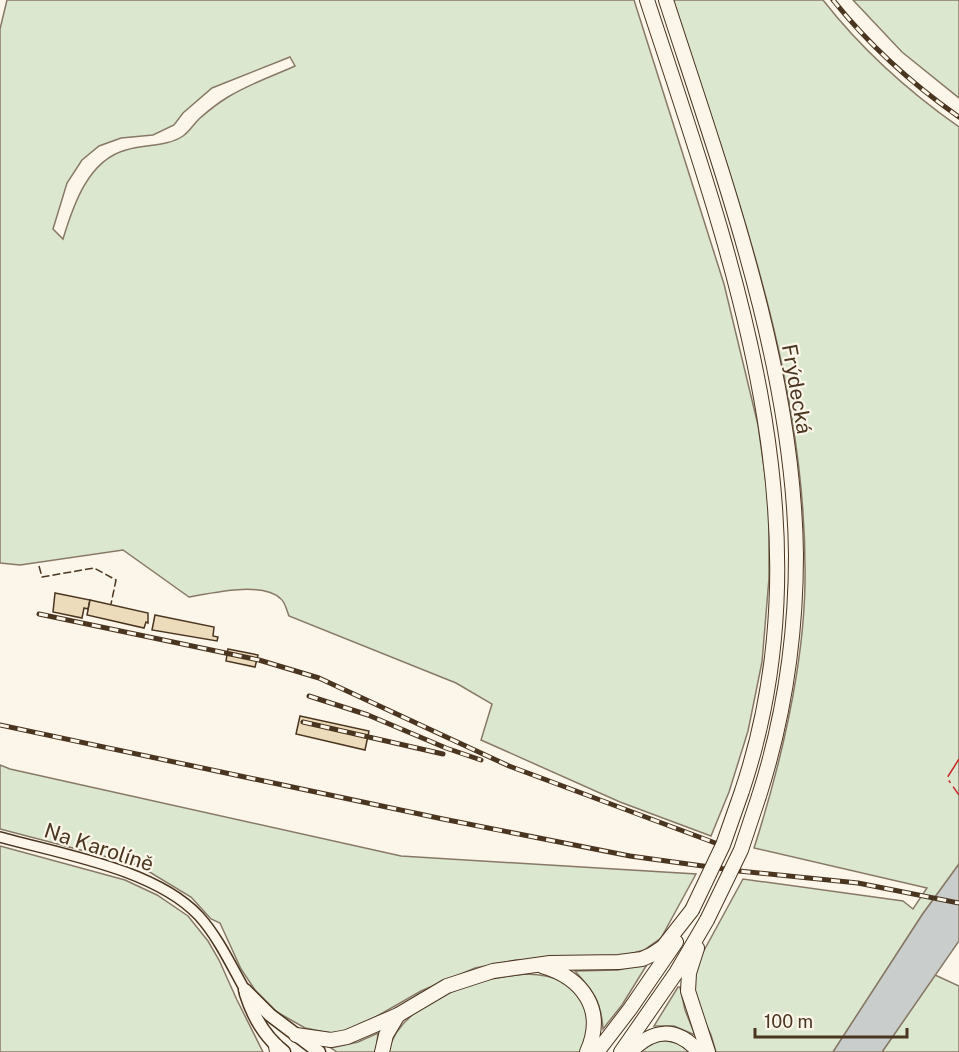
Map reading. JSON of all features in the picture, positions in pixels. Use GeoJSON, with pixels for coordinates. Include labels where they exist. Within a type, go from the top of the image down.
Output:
{"type":"FeatureCollection","features":[{"type":"Feature","properties":{"kind":"main road","name":"Frýdecká"},"geometry":{"type":"LineString","coordinates":[[647,0],[694,146],[753,352],[771,462],[778,538],[773,648],[759,727],[742,791],[723,845],[688,915]]}},
{"type":"Feature","properties":{"kind":"main road","name":"Frýdecká"},"geometry":{"type":"LineString","coordinates":[[666,0],[712,141],[752,278],[783,418],[793,498],[795,581],[788,673],[778,729],[741,850],[705,925]]}},
{"type":"Feature","properties":{"kind":"main road"},"geometry":{"type":"LineString","coordinates":[[296,1035],[336,1040],[399,1015],[437,991],[458,981],[493,971],[567,962],[624,962],[642,959],[654,954],[663,946],[688,915]]}},
{"type":"Feature","properties":{"kind":"main road"},"geometry":{"type":"LineString","coordinates":[[597,1052],[676,942],[688,915]]}},
{"type":"Feature","properties":{"kind":"main road"},"geometry":{"type":"LineString","coordinates":[[621,1052],[669,983],[705,925]]}},
{"type":"Feature","properties":{"kind":"main road"},"geometry":{"type":"LineString","coordinates":[[705,925],[687,986],[708,1052]]}},
{"type":"Feature","properties":{"kind":"main road"},"geometry":{"type":"LineString","coordinates":[[531,965],[566,976],[585,994],[591,1006],[594,1022],[592,1040],[587,1052]]}},
{"type":"Feature","properties":{"kind":"main road"},"geometry":{"type":"LineString","coordinates":[[382,1052],[386,1035],[399,1015]]}},
{"type":"Feature","properties":{"kind":"main road"},"geometry":{"type":"LineString","coordinates":[[630,1052],[645,1038],[662,1033],[683,1038],[699,1052]]}},
{"type":"Feature","properties":{"kind":"street","name":"Na Karolíně"},"geometry":{"type":"LineString","coordinates":[[0,837],[118,869],[167,891],[184,903],[204,922],[218,942],[245,990],[257,1020],[279,1050]]}},
{"type":"Feature","properties":{"kind":"street","name":"Na Karolíně"},"geometry":{"type":"LineString","coordinates":[[245,990],[270,1014],[319,1052]]}},
{"type":"Feature","properties":{"kind":"green space"},"geometry":{"type":"Polygon","coordinates":[[[7,0],[634,0],[724,284],[758,425],[769,503],[769,578],[762,662],[748,731],[729,792],[711,836],[620,802],[481,740],[492,704],[456,683],[289,616],[285,604],[273,594],[250,589],[189,597],[123,550],[20,565],[0,563],[0,29],[7,0]],[[290,57],[212,88],[183,113],[174,125],[153,135],[121,138],[99,146],[82,160],[67,183],[53,229],[63,239],[84,186],[102,163],[113,155],[133,148],[177,140],[206,113],[228,97],[295,66],[290,57]]]}},
{"type":"Feature","properties":{"kind":"green space"},"geometry":{"type":"Polygon","coordinates":[[[673,0],[823,0],[886,69],[959,127],[959,864],[922,915],[833,1052],[716,1052],[697,1005],[693,980],[701,956],[743,879],[903,901],[913,909],[927,888],[754,848],[781,751],[800,648],[805,582],[803,507],[794,432],[781,359],[763,286],[720,142],[673,0]]]}},
{"type":"Feature","properties":{"kind":"green space"},"geometry":{"type":"Polygon","coordinates":[[[853,0],[959,0],[959,98],[902,52],[853,0]]]}},
{"type":"Feature","properties":{"kind":"green space"},"geometry":{"type":"Polygon","coordinates":[[[0,765],[401,856],[696,874],[661,938],[644,950],[623,956],[516,960],[475,968],[421,991],[351,1031],[329,1033],[305,1028],[277,1012],[255,990],[241,969],[220,923],[211,919],[191,897],[138,865],[0,829],[0,765]]]}},
{"type":"Feature","properties":{"kind":"green space"},"geometry":{"type":"Polygon","coordinates":[[[0,846],[125,880],[157,895],[188,916],[208,941],[219,960],[263,1052],[0,1052],[0,846]]]}},
{"type":"Feature","properties":{"kind":"green space"},"geometry":{"type":"Polygon","coordinates":[[[648,963],[622,1005],[603,1029],[598,1003],[587,984],[575,971],[618,970],[648,963]]]}},
{"type":"Feature","properties":{"kind":"green space"},"geometry":{"type":"Polygon","coordinates":[[[526,974],[555,978],[571,986],[577,992],[589,1022],[582,1052],[388,1052],[396,1034],[408,1018],[444,995],[486,981],[526,974]]]}},
{"type":"Feature","properties":{"kind":"green space"},"geometry":{"type":"Polygon","coordinates":[[[935,975],[959,986],[959,1052],[882,1052],[935,975]]]}},
{"type":"Feature","properties":{"kind":"green space"},"geometry":{"type":"Polygon","coordinates":[[[680,987],[685,1010],[695,1035],[674,1026],[654,1026],[680,987]]]}},
{"type":"Feature","properties":{"kind":"green space"},"geometry":{"type":"Polygon","coordinates":[[[378,1033],[376,1052],[337,1052],[331,1048],[358,1042],[378,1033]]]}},
{"type":"Feature","properties":{"kind":"green space"},"geometry":{"type":"Polygon","coordinates":[[[655,1040],[674,1043],[691,1052],[635,1052],[655,1040]]]}},
{"type":"Feature","properties":{"kind":"shaded area"},"geometry":{"type":"Polygon","coordinates":[[[959,864],[959,941],[882,1052],[833,1052],[922,915],[959,864]]]}},
{"type":"Feature","properties":{"kind":"building"},"geometry":{"type":"Polygon","coordinates":[[[55,593],[90,600],[88,609],[84,608],[82,618],[53,612],[55,593]]]}},
{"type":"Feature","properties":{"kind":"building"},"geometry":{"type":"Polygon","coordinates":[[[90,600],[148,613],[148,623],[146,622],[144,628],[87,615],[90,600]]]}},
{"type":"Feature","properties":{"kind":"building"},"geometry":{"type":"Polygon","coordinates":[[[155,615],[214,627],[213,636],[218,637],[217,641],[152,630],[155,615]]]}},
{"type":"Feature","properties":{"kind":"building"},"geometry":{"type":"Polygon","coordinates":[[[228,649],[258,655],[255,667],[226,661],[228,649]]]}},
{"type":"Feature","properties":{"kind":"building"},"geometry":{"type":"Polygon","coordinates":[[[300,716],[369,731],[365,750],[296,734],[300,716]]]}},
{"type":"Feature","properties":{"kind":"railway"},"geometry":{"type":"LineString","coordinates":[[833,0],[861,33],[892,63],[959,117]]}},
{"type":"Feature","properties":{"kind":"railway"},"geometry":{"type":"LineString","coordinates":[[39,614],[259,660],[319,678],[509,766],[718,844]]}},
{"type":"Feature","properties":{"kind":"railway"},"geometry":{"type":"LineString","coordinates":[[309,696],[368,715],[446,748],[481,760]]}},
{"type":"Feature","properties":{"kind":"railway"},"geometry":{"type":"LineString","coordinates":[[303,722],[443,754]]}},
{"type":"Feature","properties":{"kind":"railway"},"geometry":{"type":"LineString","coordinates":[[0,725],[443,819],[630,856],[739,871],[858,883],[959,903]]}},
{"type":"Feature","properties":{"kind":"fence"},"geometry":{"type":"LineString","coordinates":[[39,566],[42,577],[94,568],[116,580],[111,604]]}},
{"type":"Feature","properties":{"kind":"power"},"geometry":{"type":"LineString","coordinates":[[959,759],[947,778],[959,795]]}}]}
